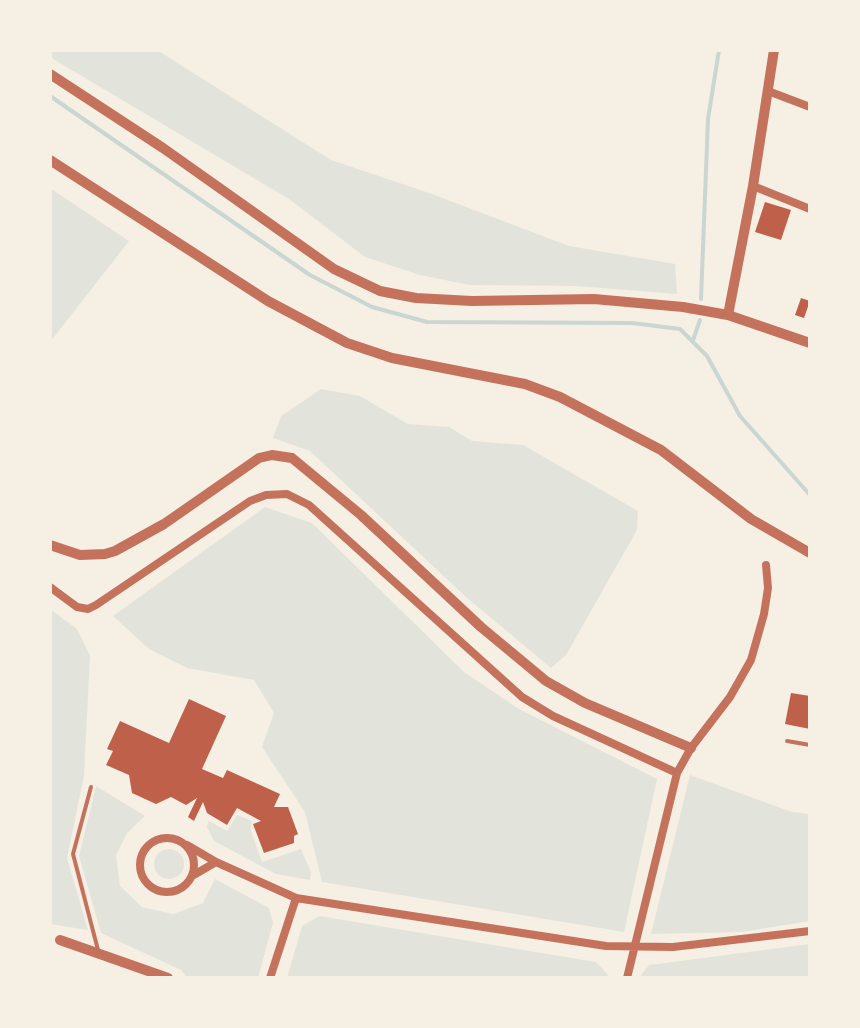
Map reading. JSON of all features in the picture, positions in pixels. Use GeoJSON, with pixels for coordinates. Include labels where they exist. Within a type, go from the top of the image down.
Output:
{"type":"FeatureCollection","features":[{"type":"Feature","properties":{"kind":"street"},"geometry":{"type":"LineString","coordinates":[[728,315],[753,186],[774,50]]}},
{"type":"Feature","properties":{"kind":"street"},"geometry":{"type":"LineString","coordinates":[[50,74],[163,148],[323,262],[380,291],[416,298],[472,301],[594,299],[683,307],[728,315],[810,343]]}},
{"type":"Feature","properties":{"kind":"street"},"geometry":{"type":"LineString","coordinates":[[768,91],[810,107]]}},
{"type":"Feature","properties":{"kind":"street"},"geometry":{"type":"LineString","coordinates":[[50,160],[268,301],[347,343],[392,358],[525,384],[560,397],[661,450],[751,519],[810,553]]}},
{"type":"Feature","properties":{"kind":"street"},"geometry":{"type":"LineString","coordinates":[[753,186],[810,209]]}},
{"type":"Feature","properties":{"kind":"street"},"geometry":{"type":"LineString","coordinates":[[50,545],[80,555],[115,551],[164,524],[259,458],[283,455],[301,463],[481,627],[546,681],[585,703],[691,748]]}},
{"type":"Feature","properties":{"kind":"street"},"geometry":{"type":"LineString","coordinates":[[50,587],[77,607],[88,609],[250,501],[266,495],[287,494],[309,505],[522,697],[553,716],[677,773]]}},
{"type":"Feature","properties":{"kind":"street"},"geometry":{"type":"LineString","coordinates":[[627,978],[677,773],[691,748],[730,697],[751,660],[764,614],[768,588],[766,565]]}},
{"type":"Feature","properties":{"kind":"street"},"geometry":{"type":"LineString","coordinates":[[216,862],[191,877],[179,889],[163,892],[148,885],[140,870],[140,861],[148,845],[166,838],[296,898],[593,944],[635,948],[673,947],[810,931]]}},
{"type":"Feature","properties":{"kind":"street"},"geometry":{"type":"LineString","coordinates":[[183,844],[193,859],[191,877]]}},
{"type":"Feature","properties":{"kind":"street"},"geometry":{"type":"LineString","coordinates":[[270,978],[296,898]]}},
{"type":"Feature","properties":{"kind":"street"},"geometry":{"type":"LineString","coordinates":[[60,940],[168,978]]}},
{"type":"Feature","properties":{"kind":"lane"},"geometry":{"type":"LineString","coordinates":[[787,741],[810,745]]}},
{"type":"Feature","properties":{"kind":"lane"},"geometry":{"type":"LineString","coordinates":[[91,787],[73,854],[99,952]]}},
{"type":"Feature","properties":{"kind":"shaded area"},"geometry":{"type":"Polygon","coordinates":[[[50,50],[157,50],[331,160],[569,246],[675,264],[677,294],[576,286],[470,285],[420,275],[365,257],[289,199],[53,59],[50,50]]]}},
{"type":"Feature","properties":{"kind":"shaded area"},"geometry":{"type":"Polygon","coordinates":[[[50,188],[129,241],[50,342],[50,188]]]}},
{"type":"Feature","properties":{"kind":"shaded area"},"geometry":{"type":"Polygon","coordinates":[[[321,389],[360,396],[408,424],[449,427],[472,441],[523,445],[638,511],[637,530],[566,655],[551,668],[466,597],[310,451],[273,438],[281,416],[321,389]]]}},
{"type":"Feature","properties":{"kind":"shaded area"},"geometry":{"type":"Polygon","coordinates":[[[265,507],[312,523],[464,672],[519,709],[657,779],[624,932],[322,882],[305,812],[262,747],[274,713],[254,680],[187,668],[149,649],[113,616],[265,507]]]}},
{"type":"Feature","properties":{"kind":"shaded area"},"geometry":{"type":"Polygon","coordinates":[[[50,609],[77,629],[90,656],[84,776],[67,858],[88,930],[50,924],[50,609]]]}},
{"type":"Feature","properties":{"kind":"shaded area"},"geometry":{"type":"Polygon","coordinates":[[[690,775],[792,812],[810,814],[810,921],[741,932],[651,934],[690,775]]]}},
{"type":"Feature","properties":{"kind":"shaded area"},"geometry":{"type":"Polygon","coordinates":[[[96,786],[145,816],[127,833],[116,855],[120,886],[142,907],[173,914],[203,903],[215,879],[269,908],[273,923],[258,978],[187,978],[181,970],[101,933],[79,856],[96,786]]]}},
{"type":"Feature","properties":{"kind":"shaded area"},"geometry":{"type":"Polygon","coordinates":[[[237,815],[252,821],[251,831],[262,862],[301,849],[311,872],[310,880],[276,874],[214,841],[207,827],[209,821],[227,831],[237,815]]]}},
{"type":"Feature","properties":{"kind":"shaded area"},"geometry":{"type":"Polygon","coordinates":[[[169,849],[175,850],[183,858],[183,870],[175,878],[169,879],[163,878],[155,870],[154,864],[155,858],[163,850],[169,849]]]}},
{"type":"Feature","properties":{"kind":"shaded area"},"geometry":{"type":"Polygon","coordinates":[[[319,916],[596,962],[610,977],[287,978],[302,926],[319,916]]]}},
{"type":"Feature","properties":{"kind":"shaded area"},"geometry":{"type":"Polygon","coordinates":[[[810,944],[810,978],[639,978],[649,965],[810,944]]]}},
{"type":"Feature","properties":{"kind":"building"},"geometry":{"type":"Polygon","coordinates":[[[765,202],[791,210],[781,240],[755,232],[765,202]]]}},
{"type":"Feature","properties":{"kind":"building"},"geometry":{"type":"Polygon","coordinates":[[[801,298],[810,301],[804,318],[795,315],[801,298]]]}},
{"type":"Feature","properties":{"kind":"building"},"geometry":{"type":"Polygon","coordinates":[[[791,693],[810,696],[810,729],[785,724],[791,693]]]}},
{"type":"Feature","properties":{"kind":"building"},"geometry":{"type":"Polygon","coordinates":[[[189,699],[226,716],[202,769],[223,778],[227,770],[280,794],[274,807],[288,807],[298,834],[294,836],[294,843],[264,853],[253,824],[261,821],[237,808],[227,825],[207,813],[203,802],[194,821],[188,817],[197,798],[186,805],[171,797],[156,804],[132,793],[129,775],[106,765],[113,751],[107,749],[120,721],[169,743],[189,699]]]}},
{"type":"Feature","properties":{"kind":"waterway"},"geometry":{"type":"LineString","coordinates":[[701,299],[708,119],[719,50]]}},
{"type":"Feature","properties":{"kind":"waterway"},"geometry":{"type":"LineString","coordinates":[[50,96],[310,275],[372,307],[427,322],[632,323],[680,329],[707,356],[740,416],[810,495]]}},
{"type":"Feature","properties":{"kind":"waterway"},"geometry":{"type":"LineString","coordinates":[[693,340],[700,320]]}}]}
